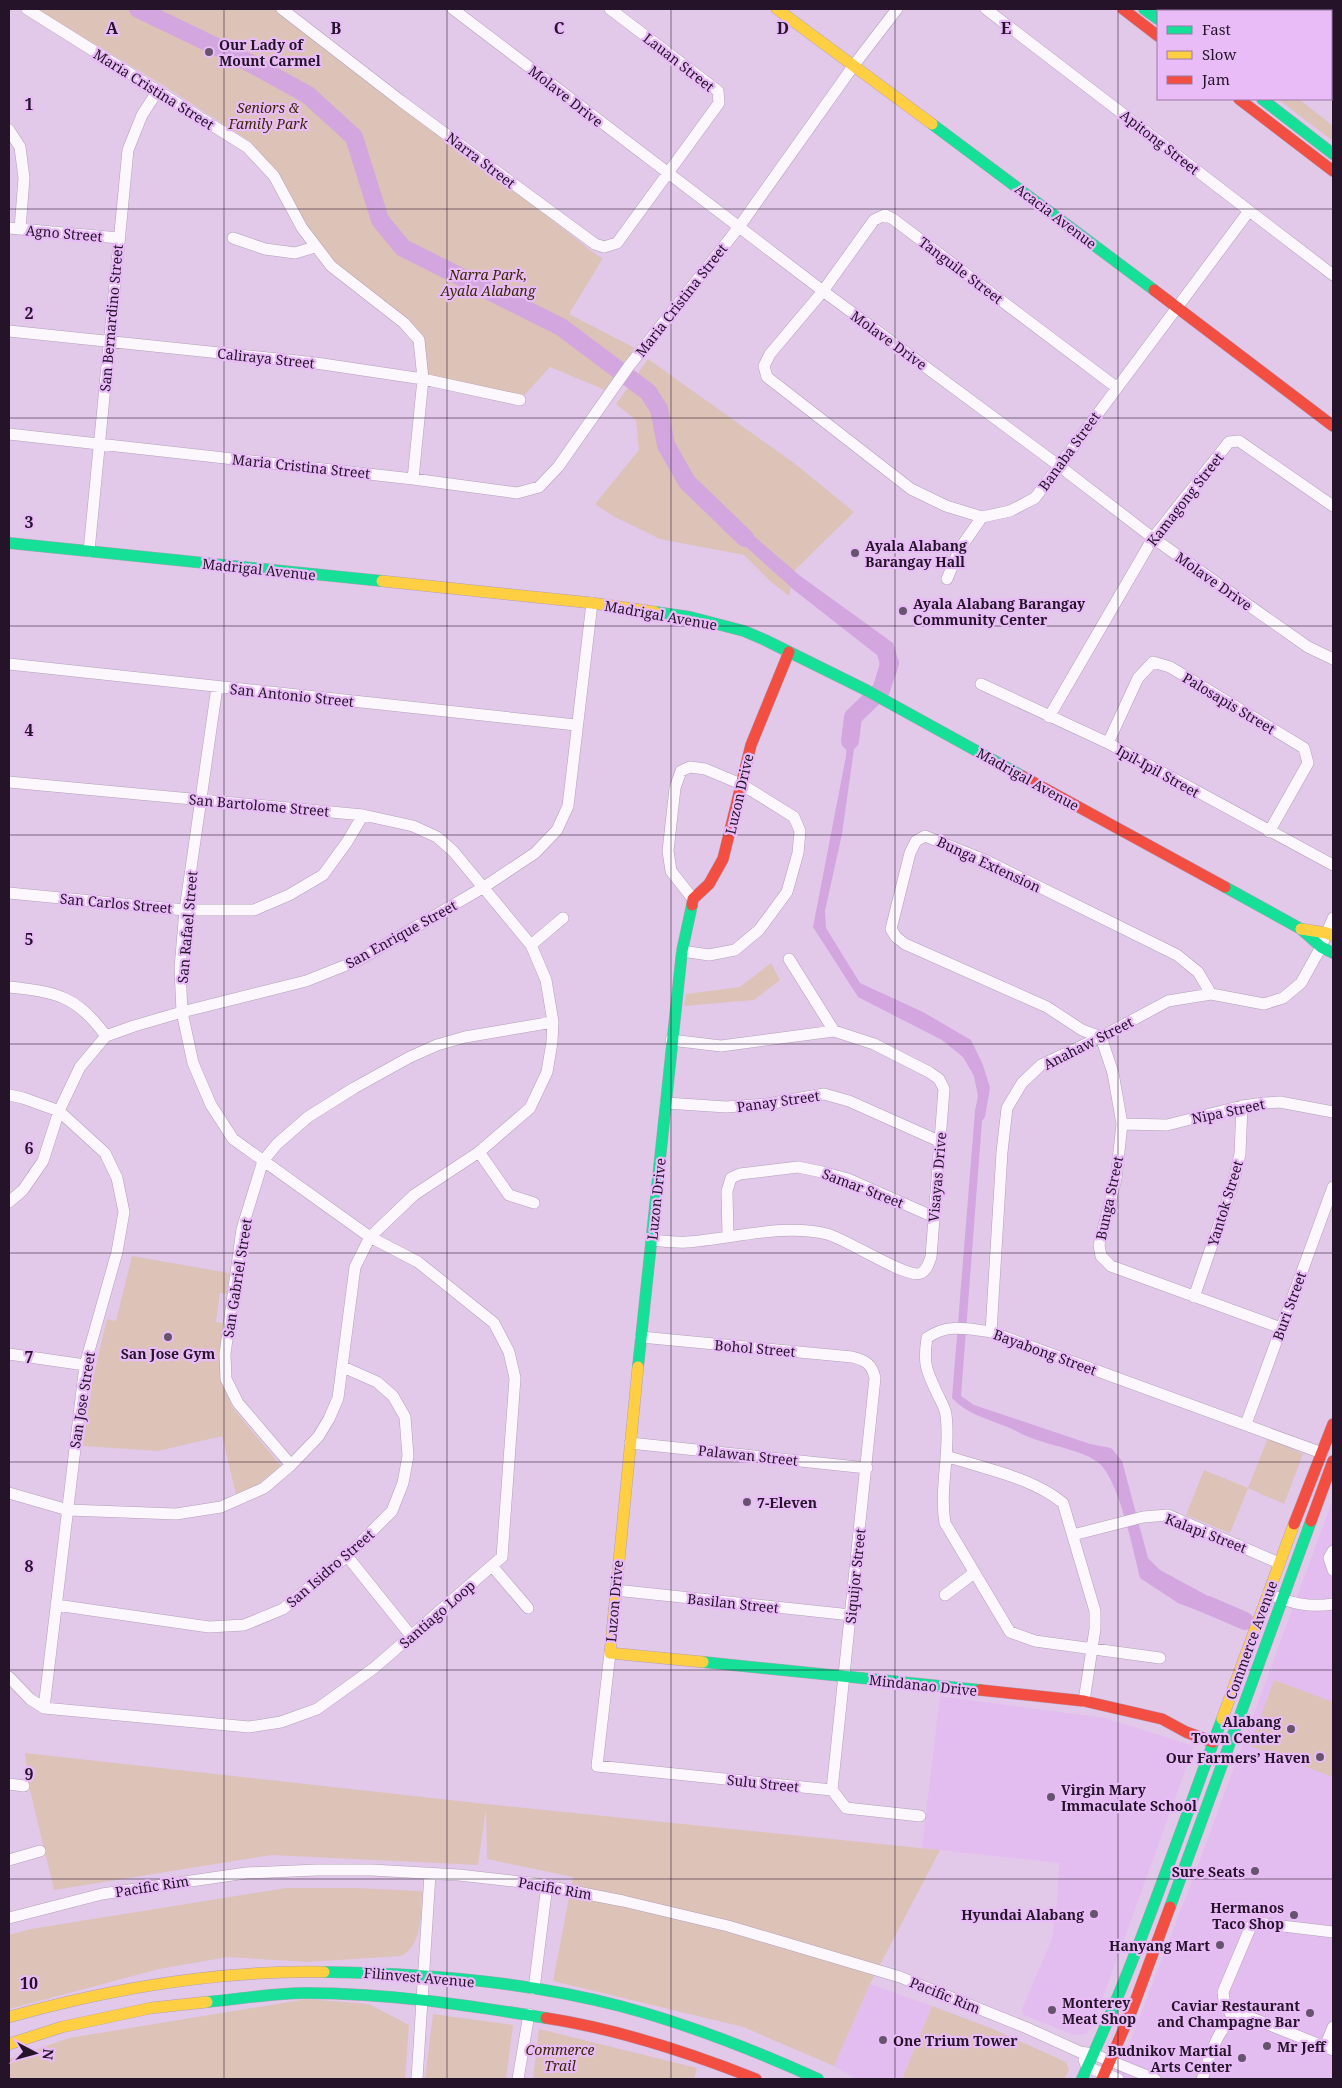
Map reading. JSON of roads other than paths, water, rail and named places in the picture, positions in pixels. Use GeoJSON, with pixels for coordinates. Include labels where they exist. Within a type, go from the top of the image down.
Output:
{"type":"FeatureCollection","features":[{"type":"Feature","properties":{"kind":"street","name":"Maria Cristina Street"},"geometry":{"type":"LineString","coordinates":[[27,9],[156,92],[247,147],[274,176],[302,228],[331,266],[404,323],[419,340],[423,379],[414,479]]}},
{"type":"Feature","properties":{"kind":"street","name":"Narra Street"},"geometry":{"type":"LineString","coordinates":[[282,9],[595,244],[604,247],[618,243],[667,174]]}},
{"type":"Feature","properties":{"kind":"street","name":"Molave Drive"},"geometry":{"type":"LineString","coordinates":[[454,9],[667,174],[1058,464],[1153,538],[1308,647],[1333,659]]}},
{"type":"Feature","properties":{"kind":"street","name":"Lauan Street"},"geometry":{"type":"LineString","coordinates":[[610,9],[718,91],[719,103],[667,174]]}},
{"type":"Feature","properties":{"kind":"street","name":"Acacia Avenue"},"geometry":{"type":"LineString","coordinates":[[777,9],[1176,306],[1333,426]]}},
{"type":"Feature","properties":{"kind":"street","name":"Maria Cristina Street"},"geometry":{"type":"LineString","coordinates":[[9,434],[414,479],[517,493],[539,487],[558,468],[590,419],[617,385],[629,366],[739,227],[897,9]]}},
{"type":"Feature","properties":{"kind":"street","name":"Apitong Street"},"geometry":{"type":"LineString","coordinates":[[986,9],[1333,275]]}},
{"type":"Feature","properties":{"kind":"street"},"geometry":{"type":"LineString","coordinates":[[1123,9],[1157,35]]}},
{"type":"Feature","properties":{"kind":"street"},"geometry":{"type":"LineString","coordinates":[[1144,9],[1157,19]]}},
{"type":"Feature","properties":{"kind":"street","name":"San Bernardino Street"},"geometry":{"type":"LineString","coordinates":[[89,551],[128,150],[142,115],[156,92]]}},
{"type":"Feature","properties":{"kind":"street"},"geometry":{"type":"LineString","coordinates":[[1240,100],[1333,172]]}},
{"type":"Feature","properties":{"kind":"street"},"geometry":{"type":"LineString","coordinates":[[1263,100],[1333,154]]}},
{"type":"Feature","properties":{"kind":"street"},"geometry":{"type":"LineString","coordinates":[[9,130],[20,147],[24,178],[14,228]]}},
{"type":"Feature","properties":{"kind":"street","name":"Banaba Street"},"geometry":{"type":"LineString","coordinates":[[823,291],[770,354],[764,366],[767,377],[911,489],[946,506],[982,517],[1010,511],[1035,498],[1058,464],[1249,210]]}},
{"type":"Feature","properties":{"kind":"street","name":"Tanguile Street"},"geometry":{"type":"LineString","coordinates":[[823,291],[874,220],[885,216],[894,219],[1116,387]]}},
{"type":"Feature","properties":{"kind":"street","name":"Agno Street"},"geometry":{"type":"LineString","coordinates":[[14,228],[119,238]]}},
{"type":"Feature","properties":{"kind":"street"},"geometry":{"type":"LineString","coordinates":[[233,238],[265,249],[295,253],[315,247]]}},
{"type":"Feature","properties":{"kind":"street","name":"Caliraya Street"},"geometry":{"type":"LineString","coordinates":[[9,331],[316,363],[423,379],[520,400]]}},
{"type":"Feature","properties":{"kind":"street","name":"Kamagong Street"},"geometry":{"type":"LineString","coordinates":[[1048,717],[1153,538],[1229,442],[1233,440],[1239,441],[1333,506]]}},
{"type":"Feature","properties":{"kind":"street"},"geometry":{"type":"LineString","coordinates":[[947,579],[959,550],[982,517]]}},
{"type":"Feature","properties":{"kind":"street","name":"Madrigal Avenue"},"geometry":{"type":"LineString","coordinates":[[9,543],[592,603],[690,617],[744,631],[866,690],[1301,929],[1321,947],[1333,953]]}},
{"type":"Feature","properties":{"kind":"street","name":"San Enrique Street"},"geometry":{"type":"LineString","coordinates":[[106,1036],[182,1012],[306,981],[359,960],[484,887],[535,853],[558,830],[568,806],[576,725],[592,603]]}},
{"type":"Feature","properties":{"kind":"street","name":"Luzon Drive"},"geometry":{"type":"LineString","coordinates":[[598,1766],[671,1040],[682,951],[693,899],[709,884],[723,860],[751,745],[788,652]]}},
{"type":"Feature","properties":{"kind":"street","name":"Palosapis Street"},"geometry":{"type":"LineString","coordinates":[[1108,744],[1138,678],[1153,662],[1170,667],[1304,748],[1308,763],[1269,832]]}},
{"type":"Feature","properties":{"kind":"street","name":"San Antonio Street"},"geometry":{"type":"LineString","coordinates":[[9,664],[217,688],[576,725]]}},
{"type":"Feature","properties":{"kind":"street","name":"Ipil-Ipil Street"},"geometry":{"type":"LineString","coordinates":[[981,684],[1108,744],[1333,865]]}},
{"type":"Feature","properties":{"kind":"street","name":"San Rafael Street"},"geometry":{"type":"LineString","coordinates":[[217,688],[185,910],[180,968],[182,1012],[193,1063],[211,1105],[233,1140],[370,1237]]}},
{"type":"Feature","properties":{"kind":"street"},"geometry":{"type":"LineString","coordinates":[[682,951],[709,956],[735,950],[760,930],[788,892],[798,853],[800,832],[794,816],[741,784],[690,766],[682,771],[675,788],[668,851],[671,871],[693,899]]}},
{"type":"Feature","properties":{"kind":"street","name":"San Bartolome Street"},"geometry":{"type":"LineString","coordinates":[[9,782],[363,815],[413,826],[437,837],[453,851],[531,945],[546,980],[553,1022],[547,1072],[530,1108],[479,1152],[414,1195],[370,1237],[355,1267],[338,1398],[330,1419],[318,1437],[291,1465],[264,1488],[222,1507],[176,1514],[68,1510],[9,1493]]}},
{"type":"Feature","properties":{"kind":"street","name":"San Carlos Street"},"geometry":{"type":"LineString","coordinates":[[9,893],[185,910],[254,910],[290,895],[323,875],[347,842],[363,815]]}},
{"type":"Feature","properties":{"kind":"street","name":"Bunga Extension"},"geometry":{"type":"LineString","coordinates":[[1101,1037],[1082,1030],[1047,1007],[905,944],[896,937],[891,930],[910,852],[916,841],[925,836],[985,860],[1176,955],[1198,972],[1211,994]]}},
{"type":"Feature","properties":{"kind":"street"},"geometry":{"type":"LineString","coordinates":[[531,945],[563,918]]}},
{"type":"Feature","properties":{"kind":"street","name":"Anahaw Street"},"geometry":{"type":"LineString","coordinates":[[992,1332],[1002,1152],[1007,1108],[1022,1083],[1041,1065],[1101,1037],[1168,1001],[1211,994],[1264,1004],[1283,998],[1301,983],[1330,935],[1333,918]]}},
{"type":"Feature","properties":{"kind":"street","name":"Madrigal Avenue"},"geometry":{"type":"LineString","coordinates":[[1301,929],[1330,935]]}},
{"type":"Feature","properties":{"kind":"street"},"geometry":{"type":"LineString","coordinates":[[789,959],[834,1031]]}},
{"type":"Feature","properties":{"kind":"street"},"geometry":{"type":"LineString","coordinates":[[9,987],[61,995],[82,1009],[106,1036],[80,1067],[59,1110],[43,1161],[24,1190],[9,1202]]}},
{"type":"Feature","properties":{"kind":"street","name":"San Gabriel Street"},"geometry":{"type":"LineString","coordinates":[[291,1465],[238,1403],[226,1379],[225,1354],[242,1229],[263,1161],[277,1144],[308,1117],[354,1088],[410,1057],[437,1045],[465,1037],[553,1022]]}},
{"type":"Feature","properties":{"kind":"street","name":"Visayas Drive"},"geometry":{"type":"LineString","coordinates":[[652,1240],[685,1243],[807,1230],[830,1234],[858,1246],[904,1272],[922,1273],[931,1257],[944,1089],[938,1079],[929,1072],[874,1044],[834,1031],[721,1046],[671,1040]]}},
{"type":"Feature","properties":{"kind":"street","name":"Bunga Street"},"geometry":{"type":"LineString","coordinates":[[1101,1037],[1113,1074],[1122,1124],[1116,1179],[1099,1245],[1101,1256],[1111,1266],[1280,1328]]}},
{"type":"Feature","properties":{"kind":"street","name":"Panay Street"},"geometry":{"type":"LineString","coordinates":[[666,1103],[726,1107],[767,1104],[824,1094],[848,1101],[941,1142]]}},
{"type":"Feature","properties":{"kind":"street","name":"San Jose Street"},"geometry":{"type":"LineString","coordinates":[[9,1095],[59,1110],[105,1153],[117,1178],[124,1212],[117,1252],[85,1365],[44,1708]]}},
{"type":"Feature","properties":{"kind":"street","name":"Nipa Street"},"geometry":{"type":"LineString","coordinates":[[1122,1124],[1167,1125],[1242,1106],[1280,1102],[1333,1112]]}},
{"type":"Feature","properties":{"kind":"street","name":"Yantok Street"},"geometry":{"type":"LineString","coordinates":[[1194,1297],[1233,1184],[1240,1154],[1242,1106]]}},
{"type":"Feature","properties":{"kind":"street"},"geometry":{"type":"LineString","coordinates":[[479,1152],[510,1195],[534,1203]]}},
{"type":"Feature","properties":{"kind":"street","name":"Samar Street"},"geometry":{"type":"LineString","coordinates":[[728,1237],[727,1191],[731,1178],[740,1174],[798,1167],[848,1179],[934,1217]]}},
{"type":"Feature","properties":{"kind":"street","name":"Buri Street"},"geometry":{"type":"LineString","coordinates":[[1246,1424],[1333,1187]]}},
{"type":"Feature","properties":{"kind":"street","name":"Santiago Loop"},"geometry":{"type":"LineString","coordinates":[[44,1708],[249,1727],[281,1722],[317,1709],[374,1668],[502,1557],[514,1378],[509,1352],[494,1323],[418,1262],[370,1237]]}},
{"type":"Feature","properties":{"kind":"street","name":"Bayabong Street"},"geometry":{"type":"LineString","coordinates":[[1160,1658],[1035,1641],[1010,1632],[946,1523],[943,1508],[947,1428],[946,1411],[930,1378],[924,1358],[927,1338],[937,1330],[953,1328],[992,1332],[1322,1453]]}},
{"type":"Feature","properties":{"kind":"street","name":"Bohol Street"},"geometry":{"type":"LineString","coordinates":[[641,1337],[852,1357],[869,1363]]}},
{"type":"Feature","properties":{"kind":"street"},"geometry":{"type":"LineString","coordinates":[[9,1354],[85,1365]]}},
{"type":"Feature","properties":{"kind":"street","name":"Siquijor Street"},"geometry":{"type":"LineString","coordinates":[[832,1790],[875,1378],[869,1363]]}},
{"type":"Feature","properties":{"kind":"street","name":"San Isidro Street"},"geometry":{"type":"LineString","coordinates":[[56,1605],[209,1628],[244,1625],[283,1609],[347,1556],[392,1511],[403,1483],[408,1456],[405,1417],[393,1396],[377,1382],[343,1367]]}},
{"type":"Feature","properties":{"kind":"street","name":"Commerce Avenue"},"geometry":{"type":"LineString","coordinates":[[1082,2079],[1159,1888],[1279,1563],[1333,1424]]}},
{"type":"Feature","properties":{"kind":"street","name":"Palawan Street"},"geometry":{"type":"LineString","coordinates":[[630,1443],[867,1468]]}},
{"type":"Feature","properties":{"kind":"street"},"geometry":{"type":"LineString","coordinates":[[946,1456],[1032,1484],[1051,1493],[1063,1503],[1095,1611],[1095,1629],[1084,1701]]}},
{"type":"Feature","properties":{"kind":"street","name":"Commerce Avenue"},"geometry":{"type":"LineString","coordinates":[[1104,2077],[1229,1748],[1281,1599],[1333,1461]]}},
{"type":"Feature","properties":{"kind":"street","name":"Kalapi Street"},"geometry":{"type":"LineString","coordinates":[[1073,1535],[1118,1525],[1143,1517],[1168,1515],[1279,1563]]}},
{"type":"Feature","properties":{"kind":"street"},"geometry":{"type":"LineString","coordinates":[[1333,1551],[1328,1558],[1333,1570]]}},
{"type":"Feature","properties":{"kind":"street"},"geometry":{"type":"LineString","coordinates":[[347,1556],[412,1636]]}},
{"type":"Feature","properties":{"kind":"street"},"geometry":{"type":"LineString","coordinates":[[492,1566],[528,1608]]}},
{"type":"Feature","properties":{"kind":"street"},"geometry":{"type":"LineString","coordinates":[[945,1594],[974,1573]]}},
{"type":"Feature","properties":{"kind":"street","name":"Basilan Street"},"geometry":{"type":"LineString","coordinates":[[615,1590],[851,1615]]}},
{"type":"Feature","properties":{"kind":"street"},"geometry":{"type":"LineString","coordinates":[[1268,1594],[1315,1607],[1333,1604]]}},
{"type":"Feature","properties":{"kind":"street","name":"Mindanao Drive"},"geometry":{"type":"LineString","coordinates":[[610,1653],[1084,1701],[1162,1719],[1186,1732],[1229,1748]]}},
{"type":"Feature","properties":{"kind":"street"},"geometry":{"type":"LineString","coordinates":[[9,1677],[30,1699],[44,1708]]}},
{"type":"Feature","properties":{"kind":"street","name":"Sulu Street"},"geometry":{"type":"LineString","coordinates":[[598,1766],[832,1790]]}},
{"type":"Feature","properties":{"kind":"street"},"geometry":{"type":"LineString","coordinates":[[9,1784],[24,1786]]}},
{"type":"Feature","properties":{"kind":"street"},"geometry":{"type":"LineString","coordinates":[[832,1790],[846,1808],[920,1816]]}},
{"type":"Feature","properties":{"kind":"street"},"geometry":{"type":"LineString","coordinates":[[9,1860],[40,1851]]}},
{"type":"Feature","properties":{"kind":"street","name":"Pacific Rim"},"geometry":{"type":"LineString","coordinates":[[9,1918],[102,1894],[246,1873],[345,1870],[487,1878],[547,1885],[728,1926],[900,1977],[1080,2052],[1093,2054],[1155,2079]]}},
{"type":"Feature","properties":{"kind":"street"},"geometry":{"type":"LineString","coordinates":[[417,2079],[430,1874]]}},
{"type":"Feature","properties":{"kind":"street"},"geometry":{"type":"LineString","coordinates":[[534,1989],[547,1885]]}},
{"type":"Feature","properties":{"kind":"street"},"geometry":{"type":"LineString","coordinates":[[1159,1888],[1175,1893]]}},
{"type":"Feature","properties":{"kind":"street"},"geometry":{"type":"LineString","coordinates":[[1233,2019],[1224,2000],[1223,1992],[1251,1926],[1258,1923],[1333,1932]]}},
{"type":"Feature","properties":{"kind":"street","name":"Filinvest Avenue"},"geometry":{"type":"LineString","coordinates":[[9,2017],[51,2003],[151,1985],[227,1975],[371,1972],[424,1975],[534,1989],[618,2006],[732,2042],[818,2079]]}},
{"type":"Feature","properties":{"kind":"street","name":"Filinvest Avenue"},"geometry":{"type":"LineString","coordinates":[[9,2044],[62,2027],[142,2010],[222,1999],[304,1993],[373,1994],[529,2014],[615,2031],[716,2063],[756,2079]]}},
{"type":"Feature","properties":{"kind":"street"},"geometry":{"type":"LineString","coordinates":[[518,2079],[529,2014]]}},
{"type":"Feature","properties":{"kind":"street"},"geometry":{"type":"LineString","coordinates":[[1202,2079],[1221,2030],[1233,2019],[1245,2016],[1252,2018],[1329,2049],[1333,2027]]}},
{"type":"Feature","properties":{"kind":"street"},"geometry":{"type":"LineString","coordinates":[[1080,2052],[1088,2067],[1104,2077],[1118,2079]]}},
{"type":"Feature","properties":{"kind":"waterway"},"geometry":{"type":"LineString","coordinates":[[138,9],[248,62],[308,95],[354,137],[380,220],[403,248],[561,327],[648,392],[659,409],[666,445],[687,482],[745,538]]}},
{"type":"Feature","properties":{"kind":"waterway"},"geometry":{"type":"LineString","coordinates":[[850,741],[853,717],[881,690],[890,663],[888,661]]}},
{"type":"Feature","properties":{"kind":"waterway"},"geometry":{"type":"LineString","coordinates":[[1208,1605],[1245,1621]]}},
{"type":"Feature","properties":{"kind":"place","name":"Our Lady of Mount Carmel"},"geometry":{"type":"Point","coordinates":[209,52]}},
{"type":"Feature","properties":{"kind":"place","name":"Ayala Alabang Barangay Hall"},"geometry":{"type":"Point","coordinates":[855,553]}},
{"type":"Feature","properties":{"kind":"place","name":"Ayala Alabang Barangay Community Center"},"geometry":{"type":"Point","coordinates":[903,611]}},
{"type":"Feature","properties":{"kind":"place","name":"San Jose Gym"},"geometry":{"type":"Point","coordinates":[168,1337]}},
{"type":"Feature","properties":{"kind":"place","name":"7-Eleven"},"geometry":{"type":"Point","coordinates":[747,1502]}},
{"type":"Feature","properties":{"kind":"place","name":"Alabang Town Center"},"geometry":{"type":"Point","coordinates":[1291,1729]}},
{"type":"Feature","properties":{"kind":"place","name":"Our Farmers’ Haven"},"geometry":{"type":"Point","coordinates":[1320,1757]}},
{"type":"Feature","properties":{"kind":"place","name":"Virgin Mary Immaculate School"},"geometry":{"type":"Point","coordinates":[1051,1797]}},
{"type":"Feature","properties":{"kind":"place","name":"Sure Seats"},"geometry":{"type":"Point","coordinates":[1255,1871]}},
{"type":"Feature","properties":{"kind":"place","name":"Hyundai Alabang"},"geometry":{"type":"Point","coordinates":[1094,1914]}},
{"type":"Feature","properties":{"kind":"place","name":"Hermanos Taco Shop"},"geometry":{"type":"Point","coordinates":[1294,1915]}},
{"type":"Feature","properties":{"kind":"place","name":"Hanyang Mart"},"geometry":{"type":"Point","coordinates":[1220,1945]}},
{"type":"Feature","properties":{"kind":"place","name":"Monterey Meat Shop"},"geometry":{"type":"Point","coordinates":[1052,2010]}},
{"type":"Feature","properties":{"kind":"place","name":"Caviar Restaurant and Champagne Bar"},"geometry":{"type":"Point","coordinates":[1310,2013]}},
{"type":"Feature","properties":{"kind":"place","name":"One Trium Tower"},"geometry":{"type":"Point","coordinates":[883,2040]}},
{"type":"Feature","properties":{"kind":"place","name":"Mr Jeff"},"geometry":{"type":"Point","coordinates":[1267,2046]}},
{"type":"Feature","properties":{"kind":"place","name":"Budnikov Martial Arts Center"},"geometry":{"type":"Point","coordinates":[1242,2058]}},
{"type":"Feature","properties":{"kind":"park label","name":"Seniors & Family Park"},"geometry":{"type":"Point","coordinates":[268,116]}},
{"type":"Feature","properties":{"kind":"park label","name":"Narra Park, Ayala Alabang"},"geometry":{"type":"Point","coordinates":[488,282]}},
{"type":"Feature","properties":{"kind":"park label","name":"Commerce Trail"},"geometry":{"type":"Point","coordinates":[560,2058]}}]}
